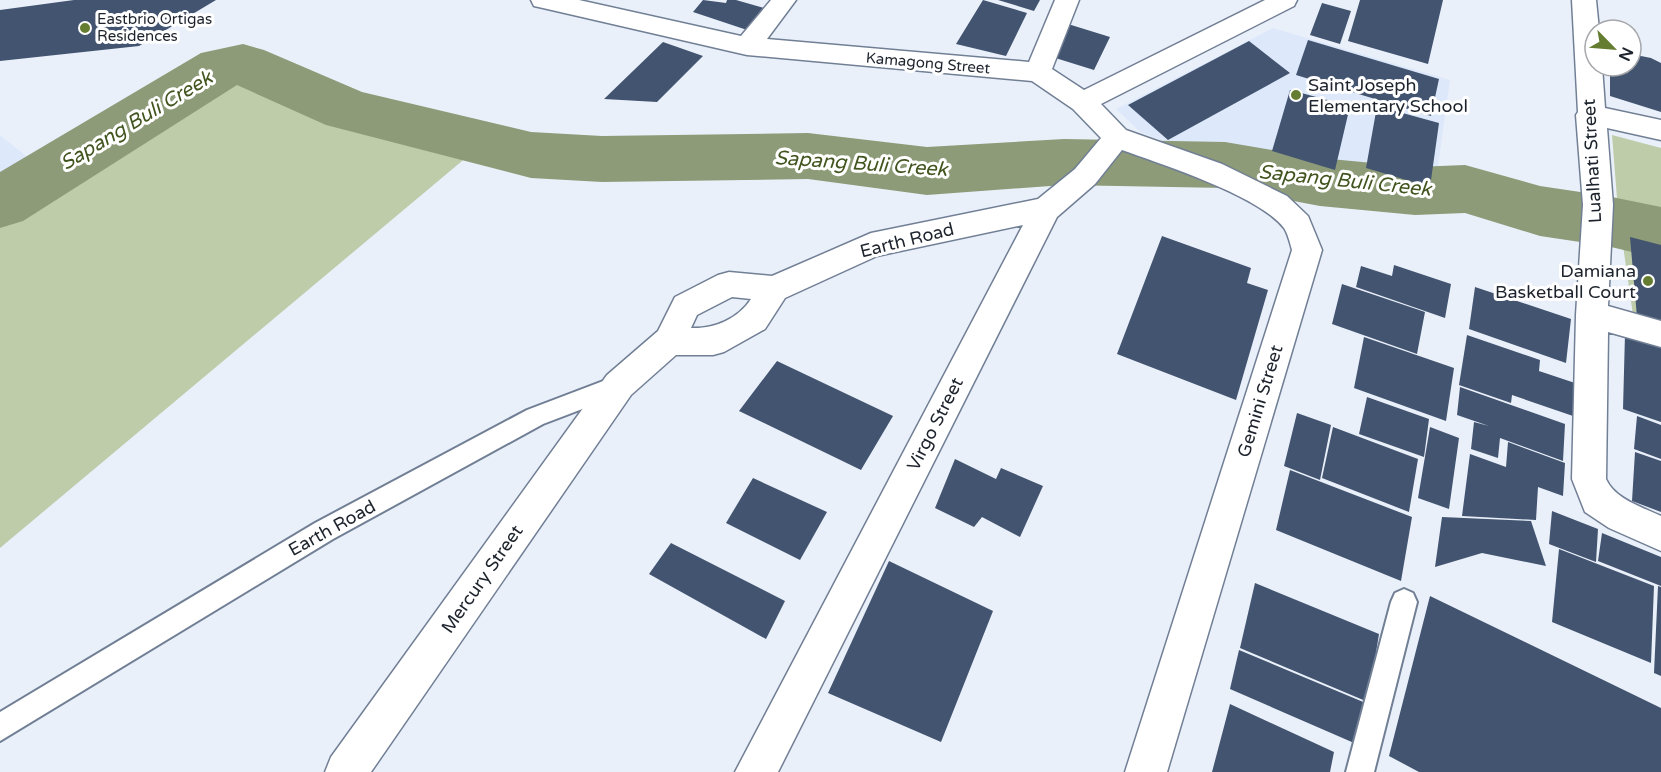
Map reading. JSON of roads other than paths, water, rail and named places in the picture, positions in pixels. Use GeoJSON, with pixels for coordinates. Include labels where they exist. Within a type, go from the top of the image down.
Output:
{"type":"FeatureCollection","features":[{"type":"Feature","properties":{"kind":"street","name":"Kamagong Street"},"geometry":{"type":"LineString","coordinates":[[543,0],[747,46],[1038,72],[1083,102]]}},
{"type":"Feature","properties":{"kind":"street"},"geometry":{"type":"LineString","coordinates":[[747,46],[784,0]]}},
{"type":"Feature","properties":{"kind":"street"},"geometry":{"type":"LineString","coordinates":[[1038,72],[1067,0]]}},
{"type":"Feature","properties":{"kind":"street"},"geometry":{"type":"LineString","coordinates":[[1105,154],[1083,102],[1285,0]]}},
{"type":"Feature","properties":{"kind":"street","name":"Lualhati Street"},"geometry":{"type":"LineString","coordinates":[[1584,0],[1590,115],[1598,205],[1592,315],[1589,479],[1598,500],[1622,516],[1661,534]]}},
{"type":"Feature","properties":{"kind":"street"},"geometry":{"type":"LineString","coordinates":[[1590,115],[1661,130]]}},
{"type":"Feature","properties":{"kind":"street","name":"Gemini Street"},"geometry":{"type":"LineString","coordinates":[[1105,154],[1175,159],[1212,172],[1277,204],[1298,224],[1307,250],[1146,772]]}},
{"type":"Feature","properties":{"kind":"street","name":"Virgo Street"},"geometry":{"type":"LineString","coordinates":[[756,772],[1046,209],[1073,189],[1105,154]]}},
{"type":"Feature","properties":{"kind":"street","name":"Earth Road"},"geometry":{"type":"LineString","coordinates":[[619,385],[669,341],[686,306],[729,284],[774,289],[871,245],[1046,209]]}},
{"type":"Feature","properties":{"kind":"street"},"geometry":{"type":"LineString","coordinates":[[669,341],[713,342],[754,320],[774,289]]}},
{"type":"Feature","properties":{"kind":"street"},"geometry":{"type":"LineString","coordinates":[[1592,315],[1661,334]]}},
{"type":"Feature","properties":{"kind":"street","name":"Mercury Street"},"geometry":{"type":"LineString","coordinates":[[346,772],[619,385]]}},
{"type":"Feature","properties":{"kind":"lane","name":"Earth Road"},"geometry":{"type":"LineString","coordinates":[[0,728],[324,531],[535,417],[619,385]]}},
{"type":"Feature","properties":{"kind":"lane"},"geometry":{"type":"LineString","coordinates":[[1360,772],[1404,602]]}},
{"type":"Feature","properties":{"kind":"waterway","name":"Sapang Buli Creek"},"geometry":{"type":"LineString","coordinates":[[0,203],[222,67],[243,64],[347,110],[531,155],[602,159],[808,156],[927,171],[1064,162],[1225,165],[1320,182],[1415,191],[1465,189],[1540,211],[1607,221],[1661,233]]}},
{"type":"Feature","properties":{"kind":"place","name":"Eastbrio Ortigas Residences"},"geometry":{"type":"Point","coordinates":[85,28]}},
{"type":"Feature","properties":{"kind":"place","name":"Saint Joseph Elementary School"},"geometry":{"type":"Point","coordinates":[1296,95]}},
{"type":"Feature","properties":{"kind":"place","name":"Damiana Basketball Court"},"geometry":{"type":"Point","coordinates":[1648,281]}}]}
